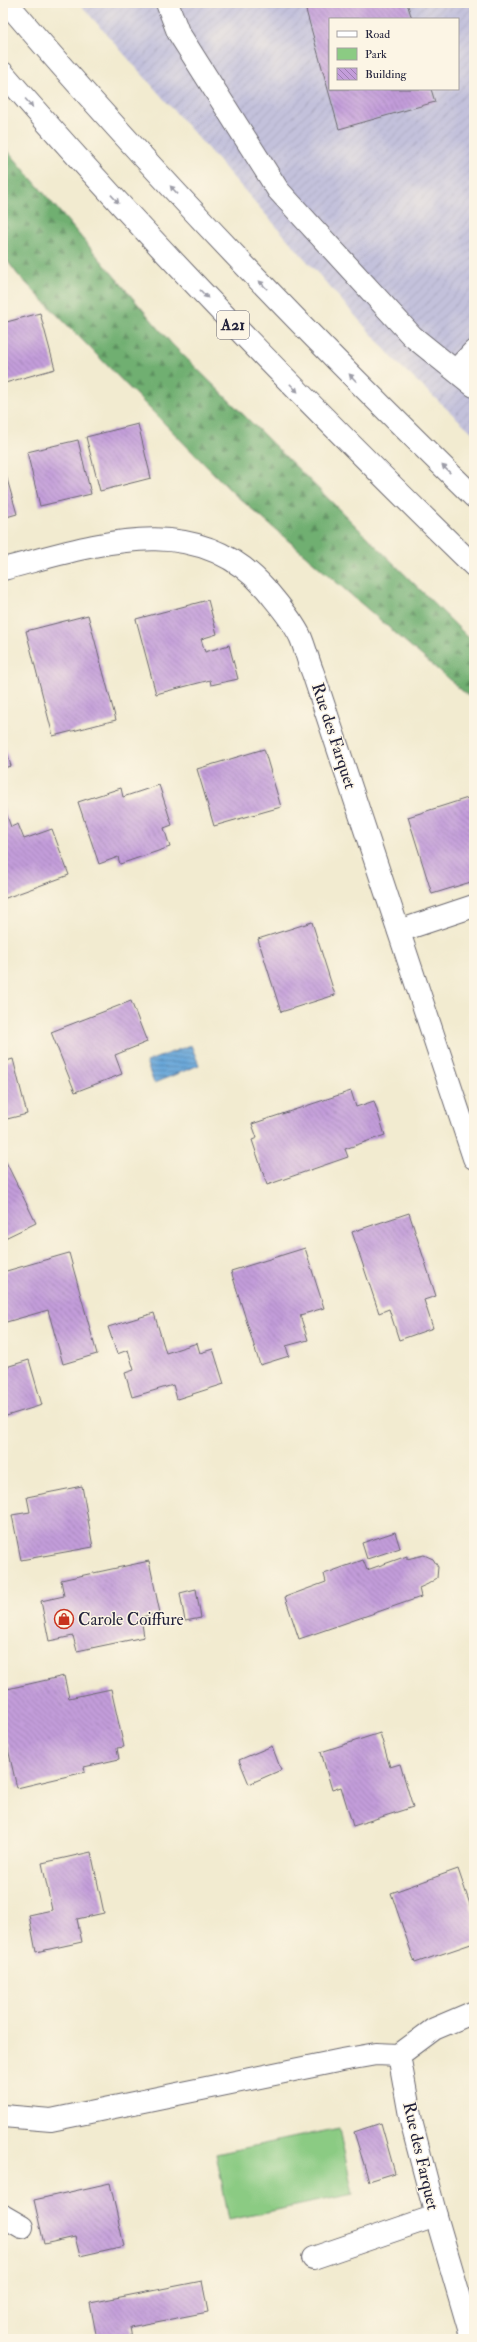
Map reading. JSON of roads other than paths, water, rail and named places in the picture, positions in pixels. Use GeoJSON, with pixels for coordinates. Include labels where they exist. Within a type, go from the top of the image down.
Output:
{"type":"FeatureCollection","features":[{"type":"Feature","properties":{"kind":"main road"},"geometry":{"type":"LineString","coordinates":[[7,3],[114,125],[239,260],[369,394],[474,496]]}},
{"type":"Feature","properties":{"kind":"main road"},"geometry":{"type":"LineString","coordinates":[[167,3],[178,32],[278,190],[412,336],[474,386]]}},
{"type":"Feature","properties":{"kind":"main road","name":"A21"},"geometry":{"type":"LineString","coordinates":[[3,73],[67,147],[197,287],[332,426],[474,566]]}},
{"type":"Feature","properties":{"kind":"main road"},"geometry":{"type":"LineString","coordinates":[[456,370],[474,351]]}},
{"type":"Feature","properties":{"kind":"main road","name":"Rue des Farquet"},"geometry":{"type":"LineString","coordinates":[[3,569],[90,546],[159,538],[192,542],[218,551],[244,566],[285,611],[300,636],[474,1158]]}},
{"type":"Feature","properties":{"kind":"main road"},"geometry":{"type":"LineString","coordinates":[[399,931],[474,906]]}},
{"type":"Feature","properties":{"kind":"main road"},"geometry":{"type":"LineString","coordinates":[[3,2116],[51,2120],[342,2060],[376,2054],[399,2055],[434,2029],[474,2012]]}},
{"type":"Feature","properties":{"kind":"main road","name":"Rue des Farquet"},"geometry":{"type":"LineString","coordinates":[[399,2055],[411,2121],[436,2216],[472,2339]]}},
{"type":"Feature","properties":{"kind":"main road"},"geometry":{"type":"LineString","coordinates":[[3,2216],[22,2227]]}},
{"type":"Feature","properties":{"kind":"main road"},"geometry":{"type":"LineString","coordinates":[[312,2258],[436,2216]]}},
{"type":"Feature","properties":{"kind":"water"},"geometry":{"type":"Polygon","coordinates":[[[191,1045],[199,1065],[154,1083],[146,1062],[191,1045]]]}},
{"type":"Feature","properties":{"kind":"place","name":"Carole Coiffure"},"geometry":{"type":"Point","coordinates":[64,1619]}}]}
